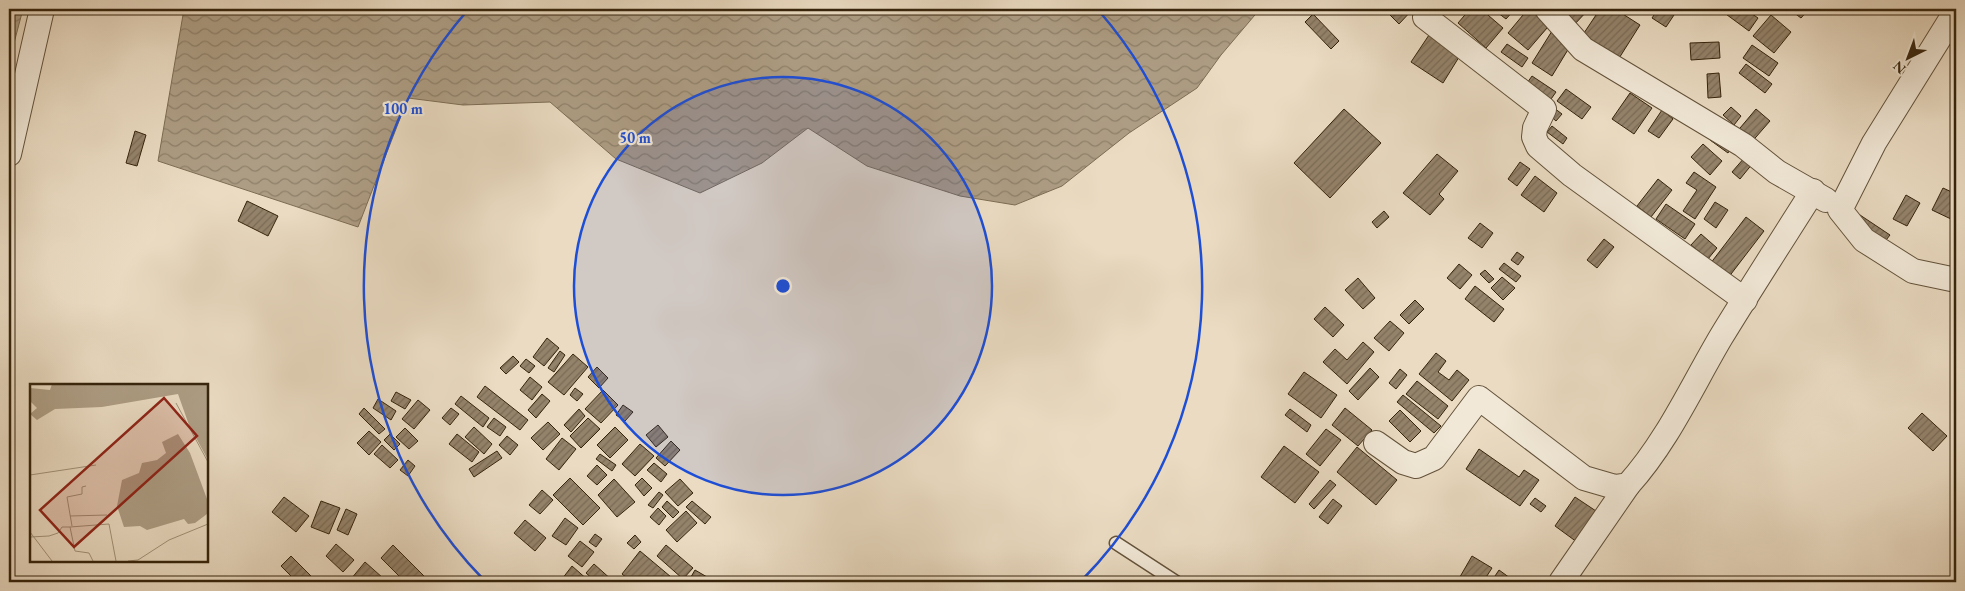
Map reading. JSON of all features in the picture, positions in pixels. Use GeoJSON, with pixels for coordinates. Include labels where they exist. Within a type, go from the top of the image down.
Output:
{"type":"FeatureCollection","features":[{"type":"Feature","properties":{"kind":"street"},"geometry":{"type":"LineString","coordinates":[[9,154],[42,9]]}},
{"type":"Feature","properties":{"kind":"street"},"geometry":{"type":"LineString","coordinates":[[1546,9],[1583,49],[1735,140],[1778,172],[1813,191],[1840,210],[1864,240],[1913,270],[1956,280]]}},
{"type":"Feature","properties":{"kind":"street"},"geometry":{"type":"LineString","coordinates":[[1840,210],[1874,143],[1956,11]]}},
{"type":"Feature","properties":{"kind":"street"},"geometry":{"type":"LineString","coordinates":[[1425,17],[1544,109],[1535,128],[1534,137],[1538,146],[1572,175],[1745,300]]}},
{"type":"Feature","properties":{"kind":"street"},"geometry":{"type":"LineString","coordinates":[[1562,582],[1668,430],[1745,300],[1813,191]]}},
{"type":"Feature","properties":{"kind":"street"},"geometry":{"type":"LineString","coordinates":[[1376,443],[1403,462],[1416,466],[1434,458],[1479,398],[1584,478],[1615,487],[1628,485]]}},
{"type":"Feature","properties":{"kind":"lane"},"geometry":{"type":"LineString","coordinates":[[1116,543],[1176,582]]}},
{"type":"Feature","properties":{"kind":"water"},"geometry":{"type":"Polygon","coordinates":[[[9,9],[23,9],[9,62],[9,9]]]}},
{"type":"Feature","properties":{"kind":"water"},"geometry":{"type":"Polygon","coordinates":[[[184,9],[1260,9],[1221,55],[1197,88],[1129,133],[1062,186],[1015,205],[960,196],[867,166],[808,128],[762,163],[700,193],[616,159],[550,102],[463,105],[408,98],[358,227],[158,161],[184,9]]]}},
{"type":"Feature","properties":{"kind":"building"},"geometry":{"type":"Polygon","coordinates":[[[1394,9],[1413,9],[1399,24],[1389,14],[1394,9]]]}},
{"type":"Feature","properties":{"kind":"building"},"geometry":{"type":"Polygon","coordinates":[[[1470,9],[1481,9],[1503,28],[1486,48],[1458,23],[1470,9]]]}},
{"type":"Feature","properties":{"kind":"building"},"geometry":{"type":"Polygon","coordinates":[[[1493,9],[1513,9],[1514,10],[1506,19],[1493,9]]]}},
{"type":"Feature","properties":{"kind":"building"},"geometry":{"type":"Polygon","coordinates":[[[1528,9],[1541,9],[1554,20],[1528,50],[1508,33],[1528,9]]]}},
{"type":"Feature","properties":{"kind":"building"},"geometry":{"type":"Polygon","coordinates":[[[1567,9],[1589,9],[1573,26],[1562,15],[1567,9]]]}},
{"type":"Feature","properties":{"kind":"building"},"geometry":{"type":"Polygon","coordinates":[[[1600,9],[1615,9],[1640,25],[1616,63],[1580,39],[1600,9]]]}},
{"type":"Feature","properties":{"kind":"building"},"geometry":{"type":"Polygon","coordinates":[[[1658,9],[1678,9],[1666,27],[1652,18],[1658,9]]]}},
{"type":"Feature","properties":{"kind":"building"},"geometry":{"type":"Polygon","coordinates":[[[1719,9],[1745,9],[1758,18],[1749,31],[1719,9]]]}},
{"type":"Feature","properties":{"kind":"building"},"geometry":{"type":"Polygon","coordinates":[[[1789,9],[1809,9],[1801,18],[1789,9]]]}},
{"type":"Feature","properties":{"kind":"building"},"geometry":{"type":"Polygon","coordinates":[[[1313,14],[1339,41],[1331,49],[1305,22],[1313,14]]]}},
{"type":"Feature","properties":{"kind":"building"},"geometry":{"type":"Polygon","coordinates":[[[1771,15],[1791,32],[1774,53],[1753,36],[1771,15]]]}},
{"type":"Feature","properties":{"kind":"building"},"geometry":{"type":"Polygon","coordinates":[[[1433,29],[1464,49],[1443,83],[1411,62],[1433,29]]]}},
{"type":"Feature","properties":{"kind":"building"},"geometry":{"type":"Polygon","coordinates":[[[1552,31],[1572,43],[1552,76],[1532,63],[1552,31]]]}},
{"type":"Feature","properties":{"kind":"building"},"geometry":{"type":"Polygon","coordinates":[[[1719,42],[1720,58],[1691,60],[1690,43],[1719,42]]]}},
{"type":"Feature","properties":{"kind":"building"},"geometry":{"type":"Polygon","coordinates":[[[1507,44],[1528,58],[1522,67],[1501,52],[1507,44]]]}},
{"type":"Feature","properties":{"kind":"building"},"geometry":{"type":"Polygon","coordinates":[[[1752,45],[1778,63],[1769,76],[1743,58],[1752,45]]]}},
{"type":"Feature","properties":{"kind":"building"},"geometry":{"type":"Polygon","coordinates":[[[1746,64],[1772,84],[1765,93],[1739,73],[1746,64]]]}},
{"type":"Feature","properties":{"kind":"building"},"geometry":{"type":"Polygon","coordinates":[[[1719,73],[1721,97],[1708,98],[1707,74],[1719,73]]]}},
{"type":"Feature","properties":{"kind":"building"},"geometry":{"type":"Polygon","coordinates":[[[1532,76],[1556,92],[1549,102],[1525,86],[1532,76]]]}},
{"type":"Feature","properties":{"kind":"building"},"geometry":{"type":"Polygon","coordinates":[[[1566,89],[1591,107],[1582,119],[1557,101],[1566,89]]]}},
{"type":"Feature","properties":{"kind":"building"},"geometry":{"type":"Polygon","coordinates":[[[1630,93],[1652,108],[1634,134],[1612,119],[1630,93]]]}},
{"type":"Feature","properties":{"kind":"building"},"geometry":{"type":"Polygon","coordinates":[[[1731,107],[1741,116],[1734,125],[1723,115],[1731,107]]]}},
{"type":"Feature","properties":{"kind":"building"},"geometry":{"type":"Polygon","coordinates":[[[1554,108],[1562,114],[1556,121],[1548,114],[1554,108]]]}},
{"type":"Feature","properties":{"kind":"building"},"geometry":{"type":"Polygon","coordinates":[[[1344,109],[1381,143],[1330,198],[1294,163],[1344,109]]]}},
{"type":"Feature","properties":{"kind":"building"},"geometry":{"type":"Polygon","coordinates":[[[1756,109],[1770,121],[1749,145],[1735,134],[1756,109]]]}},
{"type":"Feature","properties":{"kind":"building"},"geometry":{"type":"Polygon","coordinates":[[[1662,110],[1673,119],[1659,138],[1648,131],[1662,110]]]}},
{"type":"Feature","properties":{"kind":"building"},"geometry":{"type":"Polygon","coordinates":[[[1552,126],[1567,138],[1563,144],[1547,132],[1552,126]]]}},
{"type":"Feature","properties":{"kind":"building"},"geometry":{"type":"Polygon","coordinates":[[[135,131],[146,135],[137,166],[126,163],[135,131]]]}},
{"type":"Feature","properties":{"kind":"building"},"geometry":{"type":"Polygon","coordinates":[[[1715,132],[1733,144],[1728,153],[1710,140],[1715,132]]]}},
{"type":"Feature","properties":{"kind":"building"},"geometry":{"type":"Polygon","coordinates":[[[1703,144],[1722,161],[1710,175],[1691,157],[1703,144]]]}},
{"type":"Feature","properties":{"kind":"building"},"geometry":{"type":"Polygon","coordinates":[[[1437,154],[1458,171],[1439,194],[1444,199],[1430,215],[1403,193],[1437,154]]]}},
{"type":"Feature","properties":{"kind":"building"},"geometry":{"type":"Polygon","coordinates":[[[1745,157],[1753,163],[1740,179],[1732,172],[1745,157]]]}},
{"type":"Feature","properties":{"kind":"building"},"geometry":{"type":"Polygon","coordinates":[[[1520,162],[1530,169],[1517,186],[1508,179],[1520,162]]]}},
{"type":"Feature","properties":{"kind":"building"},"geometry":{"type":"Polygon","coordinates":[[[1694,172],[1716,187],[1695,219],[1683,211],[1697,190],[1686,183],[1694,172]]]}},
{"type":"Feature","properties":{"kind":"building"},"geometry":{"type":"Polygon","coordinates":[[[1535,176],[1557,193],[1544,212],[1521,195],[1535,176]]]}},
{"type":"Feature","properties":{"kind":"building"},"geometry":{"type":"Polygon","coordinates":[[[1658,179],[1672,190],[1651,217],[1637,206],[1658,179]]]}},
{"type":"Feature","properties":{"kind":"building"},"geometry":{"type":"Polygon","coordinates":[[[1943,188],[1956,194],[1956,208],[1951,219],[1932,210],[1943,188]]]}},
{"type":"Feature","properties":{"kind":"building"},"geometry":{"type":"Polygon","coordinates":[[[1906,195],[1920,203],[1907,226],[1893,219],[1906,195]]]}},
{"type":"Feature","properties":{"kind":"building"},"geometry":{"type":"Polygon","coordinates":[[[247,201],[278,216],[268,236],[238,221],[247,201]]]}},
{"type":"Feature","properties":{"kind":"building"},"geometry":{"type":"Polygon","coordinates":[[[1715,202],[1728,210],[1716,228],[1704,219],[1715,202]]]}},
{"type":"Feature","properties":{"kind":"building"},"geometry":{"type":"Polygon","coordinates":[[[1666,204],[1695,224],[1685,239],[1656,219],[1666,204]]]}},
{"type":"Feature","properties":{"kind":"building"},"geometry":{"type":"Polygon","coordinates":[[[1384,211],[1389,217],[1377,228],[1372,222],[1384,211]]]}},
{"type":"Feature","properties":{"kind":"building"},"geometry":{"type":"Polygon","coordinates":[[[1860,215],[1890,235],[1883,244],[1854,225],[1860,215]]]}},
{"type":"Feature","properties":{"kind":"building"},"geometry":{"type":"Polygon","coordinates":[[[1746,217],[1764,231],[1728,278],[1710,264],[1746,217]]]}},
{"type":"Feature","properties":{"kind":"building"},"geometry":{"type":"Polygon","coordinates":[[[1480,223],[1493,233],[1482,248],[1468,238],[1480,223]]]}},
{"type":"Feature","properties":{"kind":"building"},"geometry":{"type":"Polygon","coordinates":[[[1701,234],[1717,248],[1708,259],[1691,245],[1701,234]]]}},
{"type":"Feature","properties":{"kind":"building"},"geometry":{"type":"Polygon","coordinates":[[[1604,239],[1614,247],[1597,268],[1587,260],[1604,239]]]}},
{"type":"Feature","properties":{"kind":"building"},"geometry":{"type":"Polygon","coordinates":[[[1517,252],[1524,257],[1518,265],[1511,260],[1517,252]]]}},
{"type":"Feature","properties":{"kind":"building"},"geometry":{"type":"Polygon","coordinates":[[[1504,263],[1521,276],[1516,282],[1499,269],[1504,263]]]}},
{"type":"Feature","properties":{"kind":"building"},"geometry":{"type":"Polygon","coordinates":[[[1459,264],[1472,275],[1460,289],[1447,278],[1459,264]]]}},
{"type":"Feature","properties":{"kind":"building"},"geometry":{"type":"Polygon","coordinates":[[[1485,270],[1494,279],[1489,283],[1480,274],[1485,270]]]}},
{"type":"Feature","properties":{"kind":"building"},"geometry":{"type":"Polygon","coordinates":[[[1502,277],[1515,288],[1503,300],[1491,288],[1502,277]]]}},
{"type":"Feature","properties":{"kind":"building"},"geometry":{"type":"Polygon","coordinates":[[[1358,278],[1375,298],[1363,309],[1345,290],[1358,278]]]}},
{"type":"Feature","properties":{"kind":"building"},"geometry":{"type":"Polygon","coordinates":[[[1475,286],[1504,309],[1494,322],[1465,299],[1475,286]]]}},
{"type":"Feature","properties":{"kind":"building"},"geometry":{"type":"Polygon","coordinates":[[[1415,300],[1424,309],[1409,324],[1400,315],[1415,300]]]}},
{"type":"Feature","properties":{"kind":"building"},"geometry":{"type":"Polygon","coordinates":[[[1325,307],[1344,325],[1333,337],[1314,319],[1325,307]]]}},
{"type":"Feature","properties":{"kind":"building"},"geometry":{"type":"Polygon","coordinates":[[[1390,321],[1404,333],[1389,351],[1374,338],[1390,321]]]}},
{"type":"Feature","properties":{"kind":"building"},"geometry":{"type":"Polygon","coordinates":[[[547,338],[559,348],[544,366],[533,357],[547,338]]]}},
{"type":"Feature","properties":{"kind":"building"},"geometry":{"type":"Polygon","coordinates":[[[1363,342],[1374,352],[1347,384],[1323,362],[1335,349],[1347,360],[1363,342]]]}},
{"type":"Feature","properties":{"kind":"building"},"geometry":{"type":"Polygon","coordinates":[[[560,351],[565,355],[554,372],[548,368],[560,351]]]}},
{"type":"Feature","properties":{"kind":"building"},"geometry":{"type":"Polygon","coordinates":[[[1436,353],[1446,361],[1438,372],[1449,380],[1457,370],[1469,380],[1452,401],[1419,374],[1436,353]]]}},
{"type":"Feature","properties":{"kind":"building"},"geometry":{"type":"Polygon","coordinates":[[[573,354],[588,367],[564,395],[548,382],[573,354]]]}},
{"type":"Feature","properties":{"kind":"building"},"geometry":{"type":"Polygon","coordinates":[[[513,356],[519,362],[506,374],[500,368],[513,356]]]}},
{"type":"Feature","properties":{"kind":"building"},"geometry":{"type":"Polygon","coordinates":[[[526,359],[535,366],[529,373],[520,366],[526,359]]]}},
{"type":"Feature","properties":{"kind":"building"},"geometry":{"type":"Polygon","coordinates":[[[597,367],[608,378],[599,388],[588,377],[597,367]]]}},
{"type":"Feature","properties":{"kind":"building"},"geometry":{"type":"Polygon","coordinates":[[[1370,368],[1379,377],[1358,400],[1349,391],[1370,368]]]}},
{"type":"Feature","properties":{"kind":"building"},"geometry":{"type":"Polygon","coordinates":[[[1400,369],[1407,375],[1396,389],[1389,383],[1400,369]]]}},
{"type":"Feature","properties":{"kind":"building"},"geometry":{"type":"Polygon","coordinates":[[[1304,372],[1337,395],[1321,418],[1288,394],[1304,372]]]}},
{"type":"Feature","properties":{"kind":"building"},"geometry":{"type":"Polygon","coordinates":[[[530,377],[542,387],[532,400],[520,390],[530,377]]]}},
{"type":"Feature","properties":{"kind":"building"},"geometry":{"type":"Polygon","coordinates":[[[1417,381],[1448,406],[1438,419],[1406,394],[1417,381]]]}},
{"type":"Feature","properties":{"kind":"building"},"geometry":{"type":"Polygon","coordinates":[[[485,386],[528,420],[520,430],[477,397],[485,386]]]}},
{"type":"Feature","properties":{"kind":"building"},"geometry":{"type":"Polygon","coordinates":[[[575,388],[583,394],[577,401],[570,395],[575,388]]]}},
{"type":"Feature","properties":{"kind":"building"},"geometry":{"type":"Polygon","coordinates":[[[603,390],[618,405],[601,423],[585,409],[603,390]]]}},
{"type":"Feature","properties":{"kind":"building"},"geometry":{"type":"Polygon","coordinates":[[[396,392],[411,400],[405,409],[391,401],[396,392]]]}},
{"type":"Feature","properties":{"kind":"building"},"geometry":{"type":"Polygon","coordinates":[[[542,394],[550,401],[536,418],[528,410],[542,394]]]}},
{"type":"Feature","properties":{"kind":"building"},"geometry":{"type":"Polygon","coordinates":[[[1403,395],[1441,426],[1434,433],[1397,402],[1403,395]]]}},
{"type":"Feature","properties":{"kind":"building"},"geometry":{"type":"Polygon","coordinates":[[[461,396],[489,418],[483,427],[455,404],[461,396]]]}},
{"type":"Feature","properties":{"kind":"building"},"geometry":{"type":"Polygon","coordinates":[[[378,399],[396,411],[391,420],[373,408],[378,399]]]}},
{"type":"Feature","properties":{"kind":"building"},"geometry":{"type":"Polygon","coordinates":[[[418,400],[430,410],[414,429],[402,419],[418,400]]]}},
{"type":"Feature","properties":{"kind":"building"},"geometry":{"type":"Polygon","coordinates":[[[623,405],[633,412],[625,421],[616,415],[623,405]]]}},
{"type":"Feature","properties":{"kind":"building"},"geometry":{"type":"Polygon","coordinates":[[[364,408],[385,429],[379,434],[359,414],[364,408]]]}},
{"type":"Feature","properties":{"kind":"building"},"geometry":{"type":"Polygon","coordinates":[[[451,408],[459,414],[450,425],[442,418],[451,408]]]}},
{"type":"Feature","properties":{"kind":"building"},"geometry":{"type":"Polygon","coordinates":[[[1345,408],[1372,430],[1358,446],[1332,425],[1345,408]]]}},
{"type":"Feature","properties":{"kind":"building"},"geometry":{"type":"Polygon","coordinates":[[[579,409],[585,416],[571,432],[564,425],[579,409]]]}},
{"type":"Feature","properties":{"kind":"building"},"geometry":{"type":"Polygon","coordinates":[[[1290,409],[1311,425],[1307,432],[1285,415],[1290,409]]]}},
{"type":"Feature","properties":{"kind":"building"},"geometry":{"type":"Polygon","coordinates":[[[1400,410],[1421,431],[1410,442],[1389,421],[1400,410]]]}},
{"type":"Feature","properties":{"kind":"building"},"geometry":{"type":"Polygon","coordinates":[[[1922,413],[1947,436],[1933,451],[1908,428],[1922,413]]]}},
{"type":"Feature","properties":{"kind":"building"},"geometry":{"type":"Polygon","coordinates":[[[494,418],[506,427],[500,436],[487,427],[494,418]]]}},
{"type":"Feature","properties":{"kind":"building"},"geometry":{"type":"Polygon","coordinates":[[[588,418],[600,429],[581,448],[570,436],[588,418]]]}},
{"type":"Feature","properties":{"kind":"building"},"geometry":{"type":"Polygon","coordinates":[[[548,422],[560,434],[543,450],[531,438],[548,422]]]}},
{"type":"Feature","properties":{"kind":"building"},"geometry":{"type":"Polygon","coordinates":[[[658,425],[668,437],[656,447],[646,435],[658,425]]]}},
{"type":"Feature","properties":{"kind":"building"},"geometry":{"type":"Polygon","coordinates":[[[474,427],[492,444],[484,454],[465,437],[474,427]]]}},
{"type":"Feature","properties":{"kind":"building"},"geometry":{"type":"Polygon","coordinates":[[[615,427],[628,440],[610,458],[597,445],[615,427]]]}},
{"type":"Feature","properties":{"kind":"building"},"geometry":{"type":"Polygon","coordinates":[[[405,428],[418,441],[409,449],[396,437],[405,428]]]}},
{"type":"Feature","properties":{"kind":"building"},"geometry":{"type":"Polygon","coordinates":[[[1326,429],[1341,440],[1320,466],[1306,454],[1326,429]]]}},
{"type":"Feature","properties":{"kind":"building"},"geometry":{"type":"Polygon","coordinates":[[[369,431],[381,442],[369,455],[357,443],[369,431]]]}},
{"type":"Feature","properties":{"kind":"building"},"geometry":{"type":"Polygon","coordinates":[[[390,434],[400,444],[394,450],[384,440],[390,434]]]}},
{"type":"Feature","properties":{"kind":"building"},"geometry":{"type":"Polygon","coordinates":[[[457,434],[479,452],[472,462],[449,444],[457,434]]]}},
{"type":"Feature","properties":{"kind":"building"},"geometry":{"type":"Polygon","coordinates":[[[507,436],[518,445],[510,455],[499,445],[507,436]]]}},
{"type":"Feature","properties":{"kind":"building"},"geometry":{"type":"Polygon","coordinates":[[[562,438],[576,449],[559,470],[546,459],[562,438]]]}},
{"type":"Feature","properties":{"kind":"building"},"geometry":{"type":"Polygon","coordinates":[[[671,441],[680,450],[665,466],[656,458],[671,441]]]}},
{"type":"Feature","properties":{"kind":"building"},"geometry":{"type":"Polygon","coordinates":[[[640,444],[654,456],[635,476],[622,464],[640,444]]]}},
{"type":"Feature","properties":{"kind":"building"},"geometry":{"type":"Polygon","coordinates":[[[382,445],[398,460],[390,468],[374,454],[382,445]]]}},
{"type":"Feature","properties":{"kind":"building"},"geometry":{"type":"Polygon","coordinates":[[[1284,446],[1319,472],[1295,503],[1261,477],[1284,446]]]}},
{"type":"Feature","properties":{"kind":"building"},"geometry":{"type":"Polygon","coordinates":[[[1357,447],[1397,480],[1376,505],[1337,472],[1357,447]]]}},
{"type":"Feature","properties":{"kind":"building"},"geometry":{"type":"Polygon","coordinates":[[[1479,449],[1519,477],[1524,470],[1539,480],[1520,506],[1466,469],[1479,449]]]}},
{"type":"Feature","properties":{"kind":"building"},"geometry":{"type":"Polygon","coordinates":[[[497,451],[502,458],[474,477],[469,469],[497,451]]]}},
{"type":"Feature","properties":{"kind":"building"},"geometry":{"type":"Polygon","coordinates":[[[600,454],[616,465],[612,471],[596,459],[600,454]]]}},
{"type":"Feature","properties":{"kind":"building"},"geometry":{"type":"Polygon","coordinates":[[[408,460],[415,466],[408,476],[400,470],[408,460]]]}},
{"type":"Feature","properties":{"kind":"building"},"geometry":{"type":"Polygon","coordinates":[[[654,463],[667,474],[661,482],[647,470],[654,463]]]}},
{"type":"Feature","properties":{"kind":"building"},"geometry":{"type":"Polygon","coordinates":[[[597,465],[607,475],[597,485],[587,476],[597,465]]]}},
{"type":"Feature","properties":{"kind":"building"},"geometry":{"type":"Polygon","coordinates":[[[570,478],[600,508],[583,525],[553,495],[570,478]]]}},
{"type":"Feature","properties":{"kind":"building"},"geometry":{"type":"Polygon","coordinates":[[[642,478],[652,488],[644,496],[635,485],[642,478]]]}},
{"type":"Feature","properties":{"kind":"building"},"geometry":{"type":"Polygon","coordinates":[[[614,479],[635,502],[617,517],[598,495],[614,479]]]}},
{"type":"Feature","properties":{"kind":"building"},"geometry":{"type":"Polygon","coordinates":[[[680,479],[693,493],[678,506],[665,492],[680,479]]]}},
{"type":"Feature","properties":{"kind":"building"},"geometry":{"type":"Polygon","coordinates":[[[1330,480],[1336,485],[1314,509],[1309,504],[1330,480]]]}},
{"type":"Feature","properties":{"kind":"building"},"geometry":{"type":"Polygon","coordinates":[[[542,490],[553,500],[540,514],[529,505],[542,490]]]}},
{"type":"Feature","properties":{"kind":"building"},"geometry":{"type":"Polygon","coordinates":[[[659,492],[663,495],[653,508],[648,505],[659,492]]]}},
{"type":"Feature","properties":{"kind":"building"},"geometry":{"type":"Polygon","coordinates":[[[284,497],[309,516],[296,532],[272,512],[284,497]]]}},
{"type":"Feature","properties":{"kind":"building"},"geometry":{"type":"Polygon","coordinates":[[[1575,497],[1602,515],[1581,545],[1555,526],[1575,497]]]}},
{"type":"Feature","properties":{"kind":"building"},"geometry":{"type":"Polygon","coordinates":[[[1535,498],[1546,506],[1541,512],[1530,504],[1535,498]]]}},
{"type":"Feature","properties":{"kind":"building"},"geometry":{"type":"Polygon","coordinates":[[[1333,499],[1342,506],[1328,524],[1319,517],[1333,499]]]}},
{"type":"Feature","properties":{"kind":"building"},"geometry":{"type":"Polygon","coordinates":[[[321,501],[340,508],[329,534],[311,527],[321,501]]]}},
{"type":"Feature","properties":{"kind":"building"},"geometry":{"type":"Polygon","coordinates":[[[667,501],[679,512],[673,518],[662,507],[667,501]]]}},
{"type":"Feature","properties":{"kind":"building"},"geometry":{"type":"Polygon","coordinates":[[[692,501],[711,517],[705,524],[686,507],[692,501]]]}},
{"type":"Feature","properties":{"kind":"building"},"geometry":{"type":"Polygon","coordinates":[[[658,508],[666,516],[659,525],[650,517],[658,508]]]}},
{"type":"Feature","properties":{"kind":"building"},"geometry":{"type":"Polygon","coordinates":[[[346,509],[357,514],[348,535],[337,530],[346,509]]]}},
{"type":"Feature","properties":{"kind":"building"},"geometry":{"type":"Polygon","coordinates":[[[686,511],[697,523],[677,542],[666,530],[686,511]]]}},
{"type":"Feature","properties":{"kind":"building"},"geometry":{"type":"Polygon","coordinates":[[[565,518],[578,528],[566,545],[552,536],[565,518]]]}},
{"type":"Feature","properties":{"kind":"building"},"geometry":{"type":"Polygon","coordinates":[[[525,520],[546,538],[535,551],[514,533],[525,520]]]}},
{"type":"Feature","properties":{"kind":"building"},"geometry":{"type":"Polygon","coordinates":[[[595,534],[602,539],[596,547],[589,542],[595,534]]]}},
{"type":"Feature","properties":{"kind":"building"},"geometry":{"type":"Polygon","coordinates":[[[635,535],[641,542],[634,549],[627,543],[635,535]]]}},
{"type":"Feature","properties":{"kind":"building"},"geometry":{"type":"Polygon","coordinates":[[[580,541],[594,552],[582,567],[568,556],[580,541]]]}},
{"type":"Feature","properties":{"kind":"building"},"geometry":{"type":"Polygon","coordinates":[[[336,544],[354,560],[343,572],[326,556],[336,544]]]}},
{"type":"Feature","properties":{"kind":"building"},"geometry":{"type":"Polygon","coordinates":[[[393,545],[426,578],[423,582],[405,582],[381,558],[393,545]]]}},
{"type":"Feature","properties":{"kind":"building"},"geometry":{"type":"Polygon","coordinates":[[[666,545],[693,568],[683,579],[657,556],[666,545]]]}},
{"type":"Feature","properties":{"kind":"building"},"geometry":{"type":"Polygon","coordinates":[[[640,551],[677,582],[632,582],[622,574],[640,551]]]}},
{"type":"Feature","properties":{"kind":"building"},"geometry":{"type":"Polygon","coordinates":[[[291,556],[312,577],[307,582],[297,582],[281,566],[291,556]]]}},
{"type":"Feature","properties":{"kind":"building"},"geometry":{"type":"Polygon","coordinates":[[[1472,556],[1492,568],[1483,582],[1457,582],[1472,556]]]}},
{"type":"Feature","properties":{"kind":"building"},"geometry":{"type":"Polygon","coordinates":[[[365,562],[383,578],[380,582],[354,582],[351,579],[365,562]]]}},
{"type":"Feature","properties":{"kind":"building"},"geometry":{"type":"Polygon","coordinates":[[[594,564],[613,581],[596,582],[586,573],[594,564]]]}},
{"type":"Feature","properties":{"kind":"building"},"geometry":{"type":"Polygon","coordinates":[[[572,566],[589,581],[566,582],[562,579],[572,566]]]}},
{"type":"Feature","properties":{"kind":"building"},"geometry":{"type":"Polygon","coordinates":[[[695,570],[707,577],[704,582],[688,582],[695,570]]]}},
{"type":"Feature","properties":{"kind":"building"},"geometry":{"type":"Polygon","coordinates":[[[1499,570],[1510,578],[1507,582],[1491,582],[1499,570]]]}}]}
